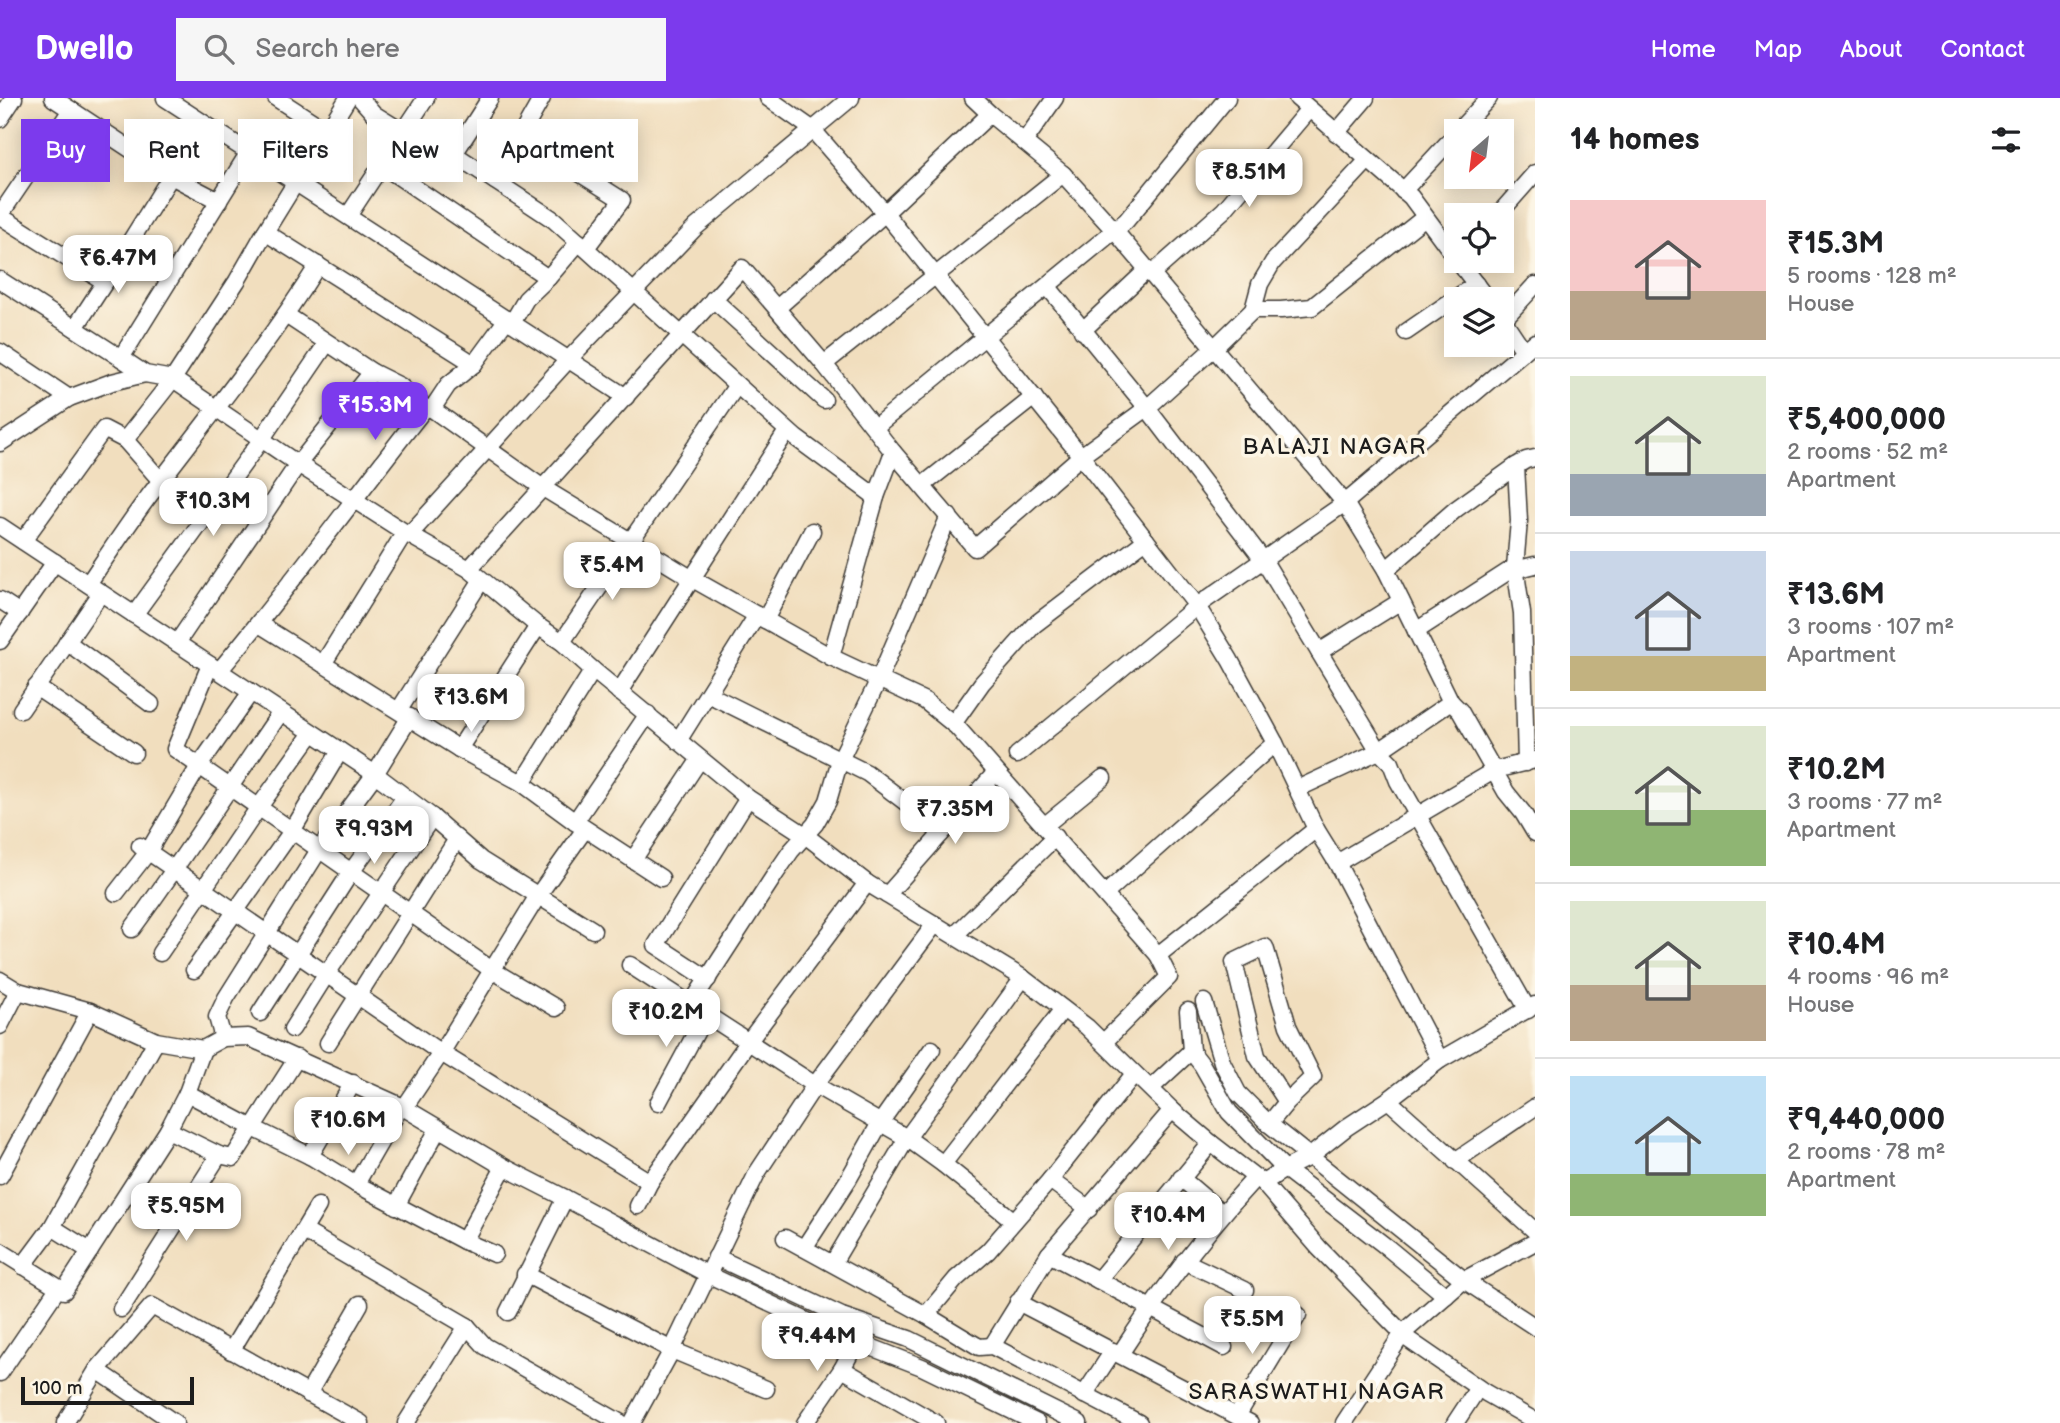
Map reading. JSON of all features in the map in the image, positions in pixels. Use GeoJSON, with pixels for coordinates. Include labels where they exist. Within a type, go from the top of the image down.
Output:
{"type":"FeatureCollection","features":[{"type":"Feature","properties":{"kind":"street"},"geometry":{"type":"LineString","coordinates":[[0,119],[14,98]]}},
{"type":"Feature","properties":{"kind":"street"},"geometry":{"type":"LineString","coordinates":[[53,98],[124,145]]}},
{"type":"Feature","properties":{"kind":"street"},"geometry":{"type":"LineString","coordinates":[[166,98],[238,145]]}},
{"type":"Feature","properties":{"kind":"street"},"geometry":{"type":"LineString","coordinates":[[335,119],[348,98]]}},
{"type":"Feature","properties":{"kind":"street"},"geometry":{"type":"LineString","coordinates":[[360,98],[382,119]]}},
{"type":"Feature","properties":{"kind":"street"},"geometry":{"type":"LineString","coordinates":[[412,119],[426,98]]}},
{"type":"Feature","properties":{"kind":"street"},"geometry":{"type":"LineString","coordinates":[[463,140],[490,98]]}},
{"type":"Feature","properties":{"kind":"street"},"geometry":{"type":"LineString","coordinates":[[529,119],[542,98]]}},
{"type":"Feature","properties":{"kind":"street"},"geometry":{"type":"LineString","coordinates":[[768,98],[812,129],[885,213],[1081,456],[1197,606],[1275,743],[1316,829],[1337,863],[1440,1060]]}},
{"type":"Feature","properties":{"kind":"street"},"geometry":{"type":"LineString","coordinates":[[323,664],[407,533],[568,360],[696,227],[851,98]]}},
{"type":"Feature","properties":{"kind":"street"},"geometry":{"type":"LineString","coordinates":[[973,98],[1063,174],[1150,271],[1345,503],[1386,570],[1451,702],[1460,711],[1506,792],[1535,833]]}},
{"type":"Feature","properties":{"kind":"street"},"geometry":{"type":"LineString","coordinates":[[1024,142],[1055,98]]}},
{"type":"Feature","properties":{"kind":"street"},"geometry":{"type":"LineString","coordinates":[[875,427],[1048,287],[1139,207],[1227,98]]}},
{"type":"Feature","properties":{"kind":"street"},"geometry":{"type":"LineString","coordinates":[[1336,133],[1366,98]]}},
{"type":"Feature","properties":{"kind":"street"},"geometry":{"type":"LineString","coordinates":[[1469,119],[1489,98]]}},
{"type":"Feature","properties":{"kind":"street"},"geometry":{"type":"LineString","coordinates":[[283,100],[310,119]]}},
{"type":"Feature","properties":{"kind":"street"},"geometry":{"type":"LineString","coordinates":[[1082,331],[1224,210],[1303,104],[1411,197],[1444,242]]}},
{"type":"Feature","properties":{"kind":"street"},"geometry":{"type":"LineString","coordinates":[[71,110],[0,216],[105,282]]}},
{"type":"Feature","properties":{"kind":"street"},"geometry":{"type":"LineString","coordinates":[[777,308],[885,213],[990,114]]}},
{"type":"Feature","properties":{"kind":"street"},"geometry":{"type":"LineString","coordinates":[[1404,191],[1444,146]]}},
{"type":"Feature","properties":{"kind":"street"},"geometry":{"type":"LineString","coordinates":[[468,569],[742,268],[975,548],[1081,456],[1147,408],[1253,310],[1260,284],[1273,262],[1368,160]]}},
{"type":"Feature","properties":{"kind":"street"},"geometry":{"type":"LineString","coordinates":[[121,358],[238,170]]}},
{"type":"Feature","properties":{"kind":"street"},"geometry":{"type":"LineString","coordinates":[[1509,203],[1535,173]]}},
{"type":"Feature","properties":{"kind":"street"},"geometry":{"type":"LineString","coordinates":[[824,364],[1063,174]]}},
{"type":"Feature","properties":{"kind":"street"},"geometry":{"type":"LineString","coordinates":[[75,328],[167,182]]}},
{"type":"Feature","properties":{"kind":"street"},"geometry":{"type":"LineString","coordinates":[[183,182],[219,201]]}},
{"type":"Feature","properties":{"kind":"street"},"geometry":{"type":"LineString","coordinates":[[348,216],[372,182]]}},
{"type":"Feature","properties":{"kind":"street"},"geometry":{"type":"LineString","coordinates":[[407,182],[548,278]]}},
{"type":"Feature","properties":{"kind":"street"},"geometry":{"type":"LineString","coordinates":[[497,182],[554,220],[787,431],[876,497]]}},
{"type":"Feature","properties":{"kind":"street"},"geometry":{"type":"LineString","coordinates":[[556,1007],[492,970],[175,749],[214,668],[259,625],[353,499],[448,385],[474,364],[526,299],[582,245],[622,200],[592,182]]}},
{"type":"Feature","properties":{"kind":"street"},"geometry":{"type":"LineString","coordinates":[[125,440],[173,379],[297,183],[626,397]]}},
{"type":"Feature","properties":{"kind":"street"},"geometry":{"type":"LineString","coordinates":[[1253,310],[1312,307],[1425,217]]}},
{"type":"Feature","properties":{"kind":"street"},"geometry":{"type":"LineString","coordinates":[[265,232],[474,364]]}},
{"type":"Feature","properties":{"kind":"street"},"geometry":{"type":"LineString","coordinates":[[21,710],[67,642],[95,588],[161,481],[286,315],[318,265]]}},
{"type":"Feature","properties":{"kind":"street"},"geometry":{"type":"LineString","coordinates":[[1468,273],[1478,287]]}},
{"type":"Feature","properties":{"kind":"street"},"geometry":{"type":"LineString","coordinates":[[0,280],[145,374],[173,379],[261,440],[468,569],[562,642],[748,798],[805,835],[867,883],[1023,978],[1104,1042],[1172,1110],[1258,1181],[1409,1340],[1478,1388],[1535,1422]]}},
{"type":"Feature","properties":{"kind":"street"},"geometry":{"type":"LineString","coordinates":[[1406,332],[1476,284]]}},
{"type":"Feature","properties":{"kind":"street"},"geometry":{"type":"LineString","coordinates":[[1514,307],[1535,285]]}},
{"type":"Feature","properties":{"kind":"street"},"geometry":{"type":"LineString","coordinates":[[1048,287],[1147,408],[1265,561],[1379,751],[1391,763],[1398,781],[1531,1007],[1440,1060],[1309,1157],[1258,1181],[1222,1213],[1084,1395]]}},
{"type":"Feature","properties":{"kind":"street"},"geometry":{"type":"LineString","coordinates":[[713,299],[824,400]]}},
{"type":"Feature","properties":{"kind":"street"},"geometry":{"type":"LineString","coordinates":[[286,315],[372,372],[400,386],[543,488],[691,578],[831,657],[925,701],[953,724],[1158,955],[1169,977],[1104,1042]]}},
{"type":"Feature","properties":{"kind":"street"},"geometry":{"type":"LineString","coordinates":[[1017,755],[1197,606],[1345,503],[1529,346],[1514,331]]}},
{"type":"Feature","properties":{"kind":"street"},"geometry":{"type":"LineString","coordinates":[[135,615],[327,343]]}},
{"type":"Feature","properties":{"kind":"street"},"geometry":{"type":"LineString","coordinates":[[0,352],[69,398]]}},
{"type":"Feature","properties":{"kind":"street"},"geometry":{"type":"LineString","coordinates":[[177,643],[299,464],[372,372]]}},
{"type":"Feature","properties":{"kind":"street"},"geometry":{"type":"LineString","coordinates":[[0,443],[69,398],[112,382],[145,374]]}},
{"type":"Feature","properties":{"kind":"street"},"geometry":{"type":"LineString","coordinates":[[562,642],[737,385]]}},
{"type":"Feature","properties":{"kind":"street"},"geometry":{"type":"LineString","coordinates":[[923,485],[1034,397]]}},
{"type":"Feature","properties":{"kind":"street"},"geometry":{"type":"LineString","coordinates":[[23,541],[104,429],[125,440],[161,481]]}},
{"type":"Feature","properties":{"kind":"street"},"geometry":{"type":"LineString","coordinates":[[619,692],[787,431]]}},
{"type":"Feature","properties":{"kind":"street"},"geometry":{"type":"LineString","coordinates":[[831,657],[876,497],[893,452]]}},
{"type":"Feature","properties":{"kind":"street"},"geometry":{"type":"LineString","coordinates":[[1386,570],[1456,509],[1516,466],[1535,458]]}},
{"type":"Feature","properties":{"kind":"street"},"geometry":{"type":"LineString","coordinates":[[1337,863],[1495,770],[1530,762],[1522,613],[1515,567],[1519,521],[1516,466]]}},
{"type":"Feature","properties":{"kind":"street"},"geometry":{"type":"LineString","coordinates":[[691,1004],[776,873],[814,824],[828,801],[840,760],[879,679],[949,516]]}},
{"type":"Feature","properties":{"kind":"street"},"geometry":{"type":"LineString","coordinates":[[0,526],[375,774],[432,817],[481,860],[593,930]]}},
{"type":"Feature","properties":{"kind":"street"},"geometry":{"type":"LineString","coordinates":[[678,741],[761,617],[811,531]]}},
{"type":"Feature","properties":{"kind":"street"},"geometry":{"type":"LineString","coordinates":[[953,724],[982,683],[1034,625],[1146,540]]}},
{"type":"Feature","properties":{"kind":"street"},"geometry":{"type":"LineString","coordinates":[[0,641],[55,562]]}},
{"type":"Feature","properties":{"kind":"street"},"geometry":{"type":"LineString","coordinates":[[1416,631],[1515,567],[1535,565]]}},
{"type":"Feature","properties":{"kind":"street"},"geometry":{"type":"LineString","coordinates":[[223,1038],[217,1017],[226,998],[319,850],[375,774],[405,714],[481,581]]}},
{"type":"Feature","properties":{"kind":"street"},"geometry":{"type":"LineString","coordinates":[[0,600],[20,613]]}},
{"type":"Feature","properties":{"kind":"street"},"geometry":{"type":"LineString","coordinates":[[1320,652],[1401,601]]}},
{"type":"Feature","properties":{"kind":"street"},"geometry":{"type":"LineString","coordinates":[[259,625],[460,749],[522,783],[661,878]]}},
{"type":"Feature","properties":{"kind":"street"},"geometry":{"type":"LineString","coordinates":[[460,749],[538,625]]}},
{"type":"Feature","properties":{"kind":"street"},"geometry":{"type":"LineString","coordinates":[[67,642],[151,704]]}},
{"type":"Feature","properties":{"kind":"street"},"geometry":{"type":"LineString","coordinates":[[522,783],[593,670]]}},
{"type":"Feature","properties":{"kind":"street"},"geometry":{"type":"LineString","coordinates":[[36,687],[134,753]]}},
{"type":"Feature","properties":{"kind":"street"},"geometry":{"type":"LineString","coordinates":[[116,893],[251,692]]}},
{"type":"Feature","properties":{"kind":"street"},"geometry":{"type":"LineString","coordinates":[[708,694],[867,773],[917,811],[941,834]]}},
{"type":"Feature","properties":{"kind":"street"},"geometry":{"type":"LineString","coordinates":[[1297,789],[1379,751],[1451,702]]}},
{"type":"Feature","properties":{"kind":"street"},"geometry":{"type":"LineString","coordinates":[[132,929],[281,712]]}},
{"type":"Feature","properties":{"kind":"street"},"geometry":{"type":"LineString","coordinates":[[356,1184],[402,1107],[441,1053],[648,714]]}},
{"type":"Feature","properties":{"kind":"street"},"geometry":{"type":"LineString","coordinates":[[160,953],[312,733]]}},
{"type":"Feature","properties":{"kind":"street"},"geometry":{"type":"LineString","coordinates":[[1105,894],[1275,743]]}},
{"type":"Feature","properties":{"kind":"street"},"geometry":{"type":"LineString","coordinates":[[194,970],[292,831],[340,751]]}},
{"type":"Feature","properties":{"kind":"street"},"geometry":{"type":"LineString","coordinates":[[634,860],[699,759]]}},
{"type":"Feature","properties":{"kind":"street"},"geometry":{"type":"LineString","coordinates":[[887,895],[996,772]]}},
{"type":"Feature","properties":{"kind":"street"},"geometry":{"type":"LineString","coordinates":[[956,935],[1049,831],[1103,778]]}},
{"type":"Feature","properties":{"kind":"street"},"geometry":{"type":"LineString","coordinates":[[260,1013],[351,872],[405,797]]}},
{"type":"Feature","properties":{"kind":"street"},"geometry":{"type":"LineString","coordinates":[[708,979],[656,946],[748,798]]}},
{"type":"Feature","properties":{"kind":"street"},"geometry":{"type":"LineString","coordinates":[[292,1029],[432,817]]}},
{"type":"Feature","properties":{"kind":"street"},"geometry":{"type":"LineString","coordinates":[[1158,955],[1316,829]]}},
{"type":"Feature","properties":{"kind":"street"},"geometry":{"type":"LineString","coordinates":[[328,1043],[457,839]]}},
{"type":"Feature","properties":{"kind":"street"},"geometry":{"type":"LineString","coordinates":[[144,849],[441,1053],[650,1182]]}},
{"type":"Feature","properties":{"kind":"street"},"geometry":{"type":"LineString","coordinates":[[638,1206],[650,1182],[749,1041],[867,883]]}},
{"type":"Feature","properties":{"kind":"street"},"geometry":{"type":"LineString","coordinates":[[632,1423],[672,1350],[757,1173],[815,1085],[935,924]]}},
{"type":"Feature","properties":{"kind":"street"},"geometry":{"type":"LineString","coordinates":[[1269,1125],[1287,1102],[1313,1077],[1288,1026],[1265,947],[1234,962],[1257,1056],[1287,1102]]}},
{"type":"Feature","properties":{"kind":"street"},"geometry":{"type":"LineString","coordinates":[[629,965],[815,1085],[907,1138],[1014,1221]]}},
{"type":"Feature","properties":{"kind":"street"},"geometry":{"type":"LineString","coordinates":[[833,1263],[907,1138],[1023,978]]}},
{"type":"Feature","properties":{"kind":"street"},"geometry":{"type":"LineString","coordinates":[[0,980],[18,991],[90,1011],[156,1041],[203,1049],[223,1038],[248,1037],[402,1107],[504,1167],[707,1274],[822,1328],[911,1362],[1037,1423]]}},
{"type":"Feature","properties":{"kind":"street"},"geometry":{"type":"LineString","coordinates":[[0,1026],[18,991]]}},
{"type":"Feature","properties":{"kind":"street"},"geometry":{"type":"LineString","coordinates":[[1204,1002],[1222,1062],[1238,1093],[1269,1125],[1464,1280],[1535,1326]]}},
{"type":"Feature","properties":{"kind":"street"},"geometry":{"type":"LineString","coordinates":[[943,1164],[1063,1009]]}},
{"type":"Feature","properties":{"kind":"street"},"geometry":{"type":"LineString","coordinates":[[0,1176],[90,1011]]}},
{"type":"Feature","properties":{"kind":"street"},"geometry":{"type":"LineString","coordinates":[[1188,1011],[1191,1051],[1204,1067],[1229,1112],[1286,1168],[1446,1296]]}},
{"type":"Feature","properties":{"kind":"street"},"geometry":{"type":"LineString","coordinates":[[658,1103],[706,1014]]}},
{"type":"Feature","properties":{"kind":"street"},"geometry":{"type":"LineString","coordinates":[[23,1266],[52,1227],[156,1041]]}},
{"type":"Feature","properties":{"kind":"street"},"geometry":{"type":"LineString","coordinates":[[0,1251],[64,1291],[168,1130],[187,1093],[203,1049]]}},
{"type":"Feature","properties":{"kind":"street"},"geometry":{"type":"LineString","coordinates":[[804,1248],[848,1180],[880,1123],[932,1049]]}},
{"type":"Feature","properties":{"kind":"street"},"geometry":{"type":"LineString","coordinates":[[1151,1088],[1191,1051]]}},
{"type":"Feature","properties":{"kind":"street"},"geometry":{"type":"LineString","coordinates":[[168,1130],[219,1156],[233,1158],[297,1058]]}},
{"type":"Feature","properties":{"kind":"street"},"geometry":{"type":"LineString","coordinates":[[926,1315],[956,1279],[988,1251],[1050,1180],[1134,1074]]}},
{"type":"Feature","properties":{"kind":"street"},"geometry":{"type":"LineString","coordinates":[[310,1156],[353,1083]]}},
{"type":"Feature","properties":{"kind":"street"},"geometry":{"type":"LineString","coordinates":[[187,1093],[310,1156],[396,1206],[494,1254]]}},
{"type":"Feature","properties":{"kind":"street"},"geometry":{"type":"LineString","coordinates":[[1388,1100],[1535,1231]]}},
{"type":"Feature","properties":{"kind":"street"},"geometry":{"type":"LineString","coordinates":[[1455,1161],[1535,1107]]}},
{"type":"Feature","properties":{"kind":"street"},"geometry":{"type":"LineString","coordinates":[[957,1384],[1018,1302],[1049,1254],[1172,1110]]}},
{"type":"Feature","properties":{"kind":"street"},"geometry":{"type":"LineString","coordinates":[[396,1206],[438,1129]]}},
{"type":"Feature","properties":{"kind":"street"},"geometry":{"type":"LineString","coordinates":[[1098,1280],[1211,1143]]}},
{"type":"Feature","properties":{"kind":"street"},"geometry":{"type":"LineString","coordinates":[[121,1309],[219,1156]]}},
{"type":"Feature","properties":{"kind":"street"},"geometry":{"type":"LineString","coordinates":[[464,1241],[504,1167]]}},
{"type":"Feature","properties":{"kind":"street"},"geometry":{"type":"LineString","coordinates":[[1181,1178],[1222,1213]]}},
{"type":"Feature","properties":{"kind":"street"},"geometry":{"type":"LineString","coordinates":[[1050,1180],[1089,1209]]}},
{"type":"Feature","properties":{"kind":"street"},"geometry":{"type":"LineString","coordinates":[[508,1312],[565,1198]]}},
{"type":"Feature","properties":{"kind":"street"},"geometry":{"type":"LineString","coordinates":[[231,1352],[318,1206]]}},
{"type":"Feature","properties":{"kind":"street"},"geometry":{"type":"LineString","coordinates":[[52,1227],[90,1251]]}},
{"type":"Feature","properties":{"kind":"street"},"geometry":{"type":"LineString","coordinates":[[304,1231],[467,1326],[485,1346],[621,1423]]}},
{"type":"Feature","properties":{"kind":"street"},"geometry":{"type":"LineString","coordinates":[[785,1238],[986,1347],[1139,1423]]}},
{"type":"Feature","properties":{"kind":"street"},"geometry":{"type":"LineString","coordinates":[[1344,1423],[1403,1333],[1464,1280],[1535,1242]]}},
{"type":"Feature","properties":{"kind":"street"},"geometry":{"type":"LineString","coordinates":[[1049,1254],[1224,1347]]}},
{"type":"Feature","properties":{"kind":"street"},"geometry":{"type":"LineString","coordinates":[[716,1257],[842,1316],[909,1339],[1079,1423]]}},
{"type":"Feature","properties":{"kind":"street"},"geometry":{"type":"LineString","coordinates":[[1184,1261],[1245,1290]]}},
{"type":"Feature","properties":{"kind":"street"},"geometry":{"type":"LineString","coordinates":[[526,1274],[672,1350],[766,1389]]}},
{"type":"Feature","properties":{"kind":"street"},"geometry":{"type":"LineString","coordinates":[[0,1373],[58,1288]]}},
{"type":"Feature","properties":{"kind":"street"},"geometry":{"type":"LineString","coordinates":[[1018,1302],[1244,1419],[1298,1315]]}},
{"type":"Feature","properties":{"kind":"street"},"geometry":{"type":"LineString","coordinates":[[308,1394],[360,1304]]}},
{"type":"Feature","properties":{"kind":"street"},"geometry":{"type":"LineString","coordinates":[[65,1423],[97,1370],[152,1306],[361,1423]]}},
{"type":"Feature","properties":{"kind":"street"},"geometry":{"type":"LineString","coordinates":[[406,1423],[467,1326]]}},
{"type":"Feature","properties":{"kind":"street"},"geometry":{"type":"LineString","coordinates":[[805,1423],[842,1369],[857,1341]]}},
{"type":"Feature","properties":{"kind":"street"},"geometry":{"type":"LineString","coordinates":[[842,1369],[936,1423]]}},
{"type":"Feature","properties":{"kind":"street"},"geometry":{"type":"LineString","coordinates":[[97,1370],[152,1417],[175,1423]]}},
{"type":"Feature","properties":{"kind":"street"},"geometry":{"type":"LineString","coordinates":[[1455,1423],[1478,1388]]}},
{"type":"Feature","properties":{"kind":"district","name":"BALAJI NAGAR"},"geometry":{"type":"Point","coordinates":[1335,446]}},
{"type":"Feature","properties":{"kind":"district","name":"SARASWATHI NAGAR"},"geometry":{"type":"Point","coordinates":[1317,1391]}}]}
